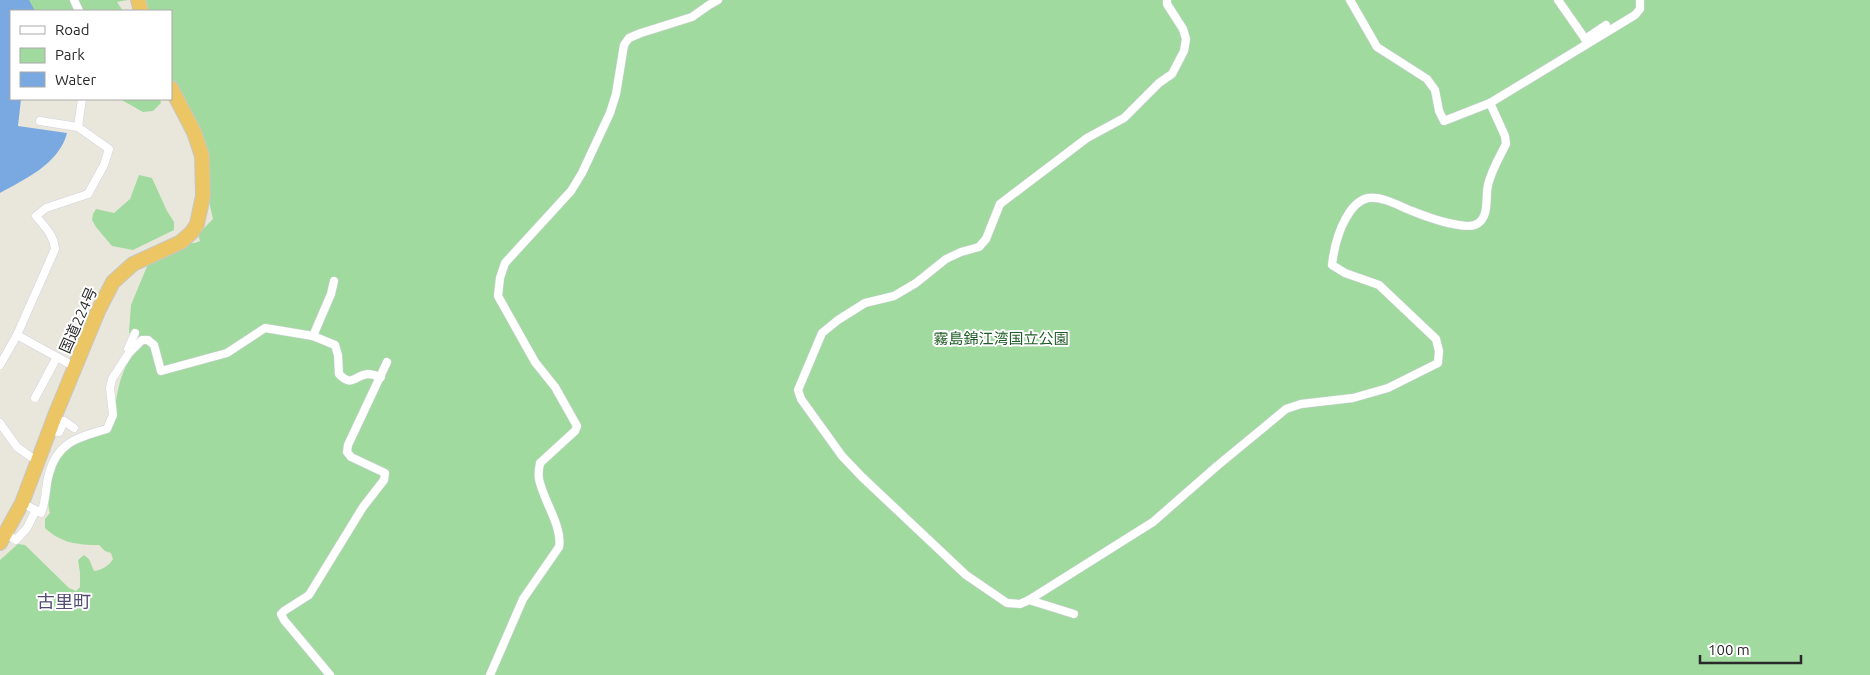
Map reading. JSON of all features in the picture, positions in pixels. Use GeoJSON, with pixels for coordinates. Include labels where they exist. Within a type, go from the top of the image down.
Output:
{"type":"FeatureCollection","features":[{"type":"Feature","properties":{"kind":"highway","name":"国道224号"},"geometry":{"type":"LineString","coordinates":[[3,538],[22,503],[75,367],[99,309],[113,282],[133,264],[181,242],[192,232],[197,224],[203,196],[202,156],[194,132],[172,90]]}},
{"type":"Feature","properties":{"kind":"street"},"geometry":{"type":"LineString","coordinates":[[490,675],[523,599],[559,547],[558,532],[538,477],[540,463],[575,431],[577,426],[555,387],[535,362],[498,296],[500,278],[505,262],[571,191],[582,173],[610,113],[616,94],[624,45],[629,38],[640,32],[692,17],[718,0]]}},
{"type":"Feature","properties":{"kind":"street"},"geometry":{"type":"LineString","coordinates":[[1167,0],[1167,4],[1183,30],[1186,39],[1184,51],[1172,74],[1124,118],[1087,138],[1000,204],[986,239],[979,248],[961,252],[946,259],[916,283],[894,296],[865,303],[838,320],[822,333],[798,390],[801,399],[842,456],[889,504],[978,584],[1007,603],[1020,604],[1029,600],[1153,522],[1286,408],[1301,404],[1353,398],[1388,388],[1438,363],[1439,351],[1436,339],[1379,285],[1345,273],[1332,265],[1333,252],[1349,213],[1356,204],[1367,198],[1378,198],[1391,202],[1447,223],[1476,226],[1483,220],[1488,199],[1488,186],[1506,144],[1505,136],[1490,103]]}},
{"type":"Feature","properties":{"kind":"street"},"geometry":{"type":"LineString","coordinates":[[1350,0],[1377,47],[1427,79],[1435,90],[1439,111],[1444,121],[1490,103],[1586,41],[1635,15],[1640,9],[1640,0]]}},
{"type":"Feature","properties":{"kind":"street"},"geometry":{"type":"LineString","coordinates":[[1558,0],[1586,41]]}},
{"type":"Feature","properties":{"kind":"street"},"geometry":{"type":"LineString","coordinates":[[1586,41],[1606,25]]}},
{"type":"Feature","properties":{"kind":"street"},"geometry":{"type":"LineString","coordinates":[[78,127],[82,100]]}},
{"type":"Feature","properties":{"kind":"street"},"geometry":{"type":"LineString","coordinates":[[0,365],[17,335],[55,249],[55,243],[49,232],[36,216],[46,208],[88,194],[104,164],[109,149],[78,127],[40,122]]}},
{"type":"Feature","properties":{"kind":"street"},"geometry":{"type":"LineString","coordinates":[[312,336],[334,281]]}},
{"type":"Feature","properties":{"kind":"street"},"geometry":{"type":"LineString","coordinates":[[22,503],[41,513],[47,492],[48,475],[58,452],[76,439],[107,429],[113,416],[112,379],[130,352],[142,340],[148,340],[154,345],[161,371],[227,353],[264,328],[312,336],[335,345],[338,355],[339,374],[344,379],[349,381],[368,374],[381,377]]}},
{"type":"Feature","properties":{"kind":"street"},"geometry":{"type":"LineString","coordinates":[[130,352],[128,349],[130,341],[135,333]]}},
{"type":"Feature","properties":{"kind":"street"},"geometry":{"type":"LineString","coordinates":[[17,335],[75,367]]}},
{"type":"Feature","properties":{"kind":"street"},"geometry":{"type":"LineString","coordinates":[[35,398],[57,357]]}},
{"type":"Feature","properties":{"kind":"street"},"geometry":{"type":"LineString","coordinates":[[330,675],[281,614],[309,595],[363,507],[384,480],[385,473],[351,457],[347,452],[348,444],[387,362]]}},
{"type":"Feature","properties":{"kind":"street"},"geometry":{"type":"LineString","coordinates":[[49,431],[59,432],[64,421],[74,428]]}},
{"type":"Feature","properties":{"kind":"street"},"geometry":{"type":"LineString","coordinates":[[0,423],[17,447],[38,462]]}},
{"type":"Feature","properties":{"kind":"street"},"geometry":{"type":"LineString","coordinates":[[3,538],[16,540],[27,528],[36,510]]}},
{"type":"Feature","properties":{"kind":"street"},"geometry":{"type":"LineString","coordinates":[[1029,600],[1074,614]]}},
{"type":"Feature","properties":{"kind":"green space"},"geometry":{"type":"Polygon","coordinates":[[[0,0],[128,0],[117,2],[122,10],[10,10],[0,0]]]}},
{"type":"Feature","properties":{"kind":"green space","name":"霧島錦江湾国立公園"},"geometry":{"type":"Polygon","coordinates":[[[146,0],[1870,0],[1870,675],[0,675],[0,560],[18,544],[25,545],[69,588],[76,591],[80,587],[78,560],[84,555],[89,559],[94,571],[105,567],[113,559],[111,553],[105,551],[99,545],[70,542],[57,537],[45,528],[45,519],[50,513],[48,495],[51,475],[65,449],[79,440],[106,430],[115,416],[117,394],[123,373],[129,360],[138,349],[129,332],[131,305],[148,264],[187,243],[200,241],[198,234],[213,219],[208,197],[200,133],[172,80],[172,10],[149,10],[146,0]]]}},
{"type":"Feature","properties":{"kind":"green space"},"geometry":{"type":"Polygon","coordinates":[[[122,100],[160,100],[161,103],[153,111],[143,112],[122,100]]]}},
{"type":"Feature","properties":{"kind":"green space"},"geometry":{"type":"Polygon","coordinates":[[[139,175],[152,178],[174,222],[174,230],[133,250],[112,246],[96,227],[92,220],[93,214],[96,209],[114,213],[130,199],[139,175]]]}},
{"type":"Feature","properties":{"kind":"water"},"geometry":{"type":"Polygon","coordinates":[[[0,0],[29,0],[34,10],[10,10],[10,100],[21,100],[18,126],[67,133],[63,144],[49,162],[30,176],[0,193],[0,0]]]}},
{"type":"Feature","properties":{"kind":"district","name":"古里町"},"geometry":{"type":"Point","coordinates":[64,601]}}]}
